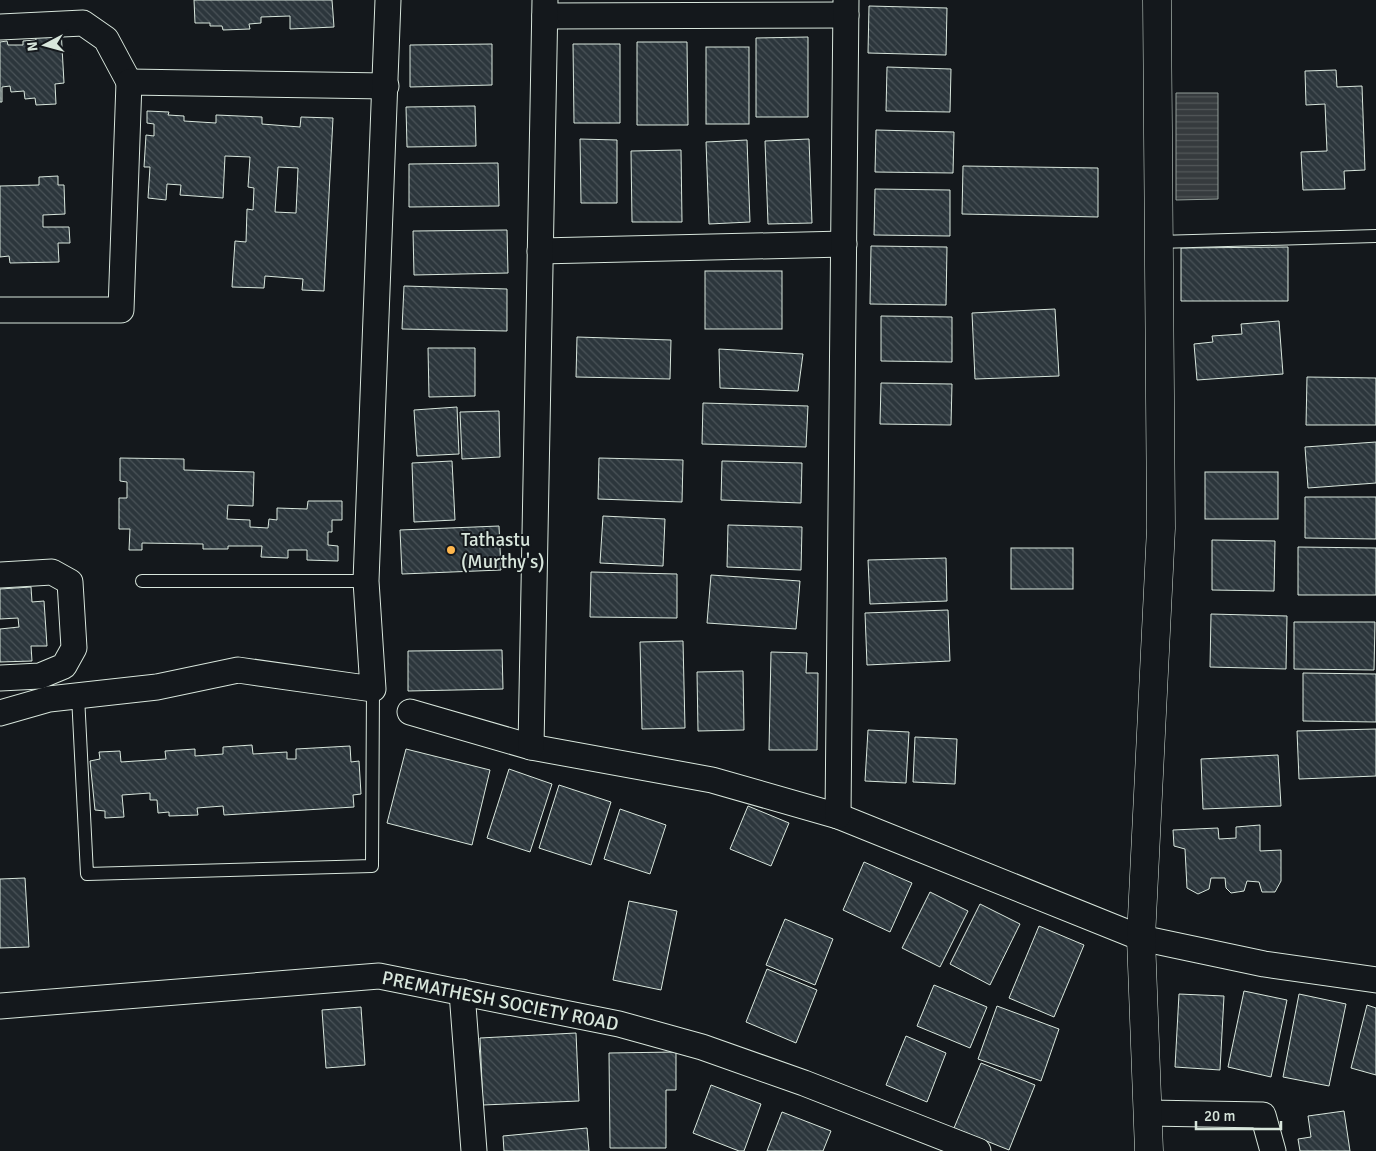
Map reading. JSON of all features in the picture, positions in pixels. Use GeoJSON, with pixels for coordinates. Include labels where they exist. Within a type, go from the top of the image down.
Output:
{"type":"FeatureCollection","features":[{"type":"Feature","properties":{"kind":"street"},"geometry":{"type":"LineString","coordinates":[[0,713],[49,699],[157,687],[238,670],[373,689],[366,582],[388,0]]}},
{"type":"Feature","properties":{"kind":"street"},"geometry":{"type":"LineString","coordinates":[[1149,1151],[1142,938],[1161,528],[1157,0]]}},
{"type":"Feature","properties":{"kind":"street"},"geometry":{"type":"LineString","coordinates":[[531,747],[545,8],[846,8],[838,816]]}},
{"type":"Feature","properties":{"kind":"street"},"geometry":{"type":"LineString","coordinates":[[0,27],[83,23],[106,39],[129,82],[121,310],[0,310]]}},
{"type":"Feature","properties":{"kind":"street"},"geometry":{"type":"LineString","coordinates":[[129,82],[386,86]]}},
{"type":"Feature","properties":{"kind":"street"},"geometry":{"type":"LineString","coordinates":[[540,251],[844,244]]}},
{"type":"Feature","properties":{"kind":"street"},"geometry":{"type":"LineString","coordinates":[[0,575],[52,572],[70,582],[74,648],[64,666],[40,676],[0,678]]}},
{"type":"Feature","properties":{"kind":"street"},"geometry":{"type":"LineString","coordinates":[[410,712],[531,747],[712,780],[838,816],[1142,938],[1264,964],[1376,980]]}},
{"type":"Feature","properties":{"kind":"street","name":"PREMATHESH SOCIETY ROAD"},"geometry":{"type":"LineString","coordinates":[[0,1006],[379,976],[619,1024],[702,1047],[804,1083],[978,1151]]}},
{"type":"Feature","properties":{"kind":"street"},"geometry":{"type":"LineString","coordinates":[[462,992],[474,1151]]}},
{"type":"Feature","properties":{"kind":"street"},"geometry":{"type":"LineString","coordinates":[[1148,1113],[1263,1115],[1273,1151]]}},
{"type":"Feature","properties":{"kind":"lane"},"geometry":{"type":"LineString","coordinates":[[1158,242],[1376,236]]}},
{"type":"Feature","properties":{"kind":"lane"},"geometry":{"type":"LineString","coordinates":[[142,581],[366,582]]}},
{"type":"Feature","properties":{"kind":"lane"},"geometry":{"type":"LineString","coordinates":[[78,696],[87,874],[372,866],[373,689]]}},
{"type":"Feature","properties":{"kind":"shaded area"},"geometry":{"type":"Polygon","coordinates":[[[1176,93],[1218,93],[1218,199],[1176,200],[1176,93]]]}},
{"type":"Feature","properties":{"kind":"building"},"geometry":{"type":"Polygon","coordinates":[[[194,0],[332,0],[334,27],[290,29],[290,16],[261,17],[261,23],[249,24],[250,29],[223,30],[222,26],[210,26],[210,23],[195,23],[194,0]]]}},
{"type":"Feature","properties":{"kind":"building"},"geometry":{"type":"Polygon","coordinates":[[[869,6],[947,8],[946,55],[868,53],[869,6]]]}},
{"type":"Feature","properties":{"kind":"building"},"geometry":{"type":"Polygon","coordinates":[[[61,29],[64,83],[55,84],[56,104],[36,105],[35,98],[25,99],[24,91],[11,92],[10,86],[2,87],[2,102],[0,102],[0,42],[7,41],[8,45],[23,45],[23,41],[36,40],[35,30],[61,29]]]}},
{"type":"Feature","properties":{"kind":"building"},"geometry":{"type":"Polygon","coordinates":[[[808,37],[808,117],[756,117],[756,38],[808,37]]]}},
{"type":"Feature","properties":{"kind":"building"},"geometry":{"type":"Polygon","coordinates":[[[637,42],[687,42],[688,125],[637,125],[637,42]]]}},
{"type":"Feature","properties":{"kind":"building"},"geometry":{"type":"Polygon","coordinates":[[[492,44],[492,85],[410,87],[410,45],[492,44]]]}},
{"type":"Feature","properties":{"kind":"building"},"geometry":{"type":"Polygon","coordinates":[[[573,44],[620,44],[620,123],[574,123],[573,44]]]}},
{"type":"Feature","properties":{"kind":"building"},"geometry":{"type":"Polygon","coordinates":[[[706,47],[749,47],[749,124],[706,124],[706,47]]]}},
{"type":"Feature","properties":{"kind":"building"},"geometry":{"type":"Polygon","coordinates":[[[887,67],[951,69],[950,112],[886,111],[887,67]]]}},
{"type":"Feature","properties":{"kind":"building"},"geometry":{"type":"Polygon","coordinates":[[[1336,70],[1337,87],[1362,86],[1365,170],[1344,171],[1345,189],[1303,190],[1301,152],[1327,151],[1325,104],[1306,105],[1305,71],[1336,70]]]}},
{"type":"Feature","properties":{"kind":"building"},"geometry":{"type":"Polygon","coordinates":[[[475,106],[476,146],[407,147],[406,107],[475,106]]]}},
{"type":"Feature","properties":{"kind":"building"},"geometry":{"type":"Polygon","coordinates":[[[147,111],[169,112],[168,115],[184,116],[184,121],[216,123],[216,115],[262,117],[262,124],[300,127],[301,117],[333,118],[324,291],[302,290],[303,279],[265,276],[264,288],[232,287],[235,241],[246,242],[247,209],[253,210],[254,188],[248,187],[250,157],[225,156],[223,198],[180,195],[181,185],[167,184],[166,200],[148,198],[150,167],[144,167],[146,135],[154,136],[154,124],[147,123],[147,111]],[[278,167],[275,212],[296,213],[298,168],[278,167]]]}},
{"type":"Feature","properties":{"kind":"building"},"geometry":{"type":"Polygon","coordinates":[[[876,130],[954,132],[953,173],[875,172],[876,130]]]}},
{"type":"Feature","properties":{"kind":"building"},"geometry":{"type":"Polygon","coordinates":[[[580,139],[617,140],[617,203],[581,203],[580,139]]]}},
{"type":"Feature","properties":{"kind":"building"},"geometry":{"type":"Polygon","coordinates":[[[809,139],[812,223],[768,224],[765,141],[809,139]]]}},
{"type":"Feature","properties":{"kind":"building"},"geometry":{"type":"Polygon","coordinates":[[[747,140],[750,222],[709,224],[706,142],[747,140]]]}},
{"type":"Feature","properties":{"kind":"building"},"geometry":{"type":"Polygon","coordinates":[[[681,150],[682,222],[632,222],[631,151],[681,150]]]}},
{"type":"Feature","properties":{"kind":"building"},"geometry":{"type":"Polygon","coordinates":[[[498,163],[499,206],[409,207],[409,164],[498,163]]]}},
{"type":"Feature","properties":{"kind":"building"},"geometry":{"type":"Polygon","coordinates":[[[963,166],[1098,168],[1098,217],[962,214],[963,166]]]}},
{"type":"Feature","properties":{"kind":"building"},"geometry":{"type":"Polygon","coordinates":[[[58,176],[58,185],[64,185],[65,214],[43,215],[43,227],[69,227],[70,243],[58,243],[59,262],[10,263],[9,256],[0,257],[0,186],[39,185],[39,177],[58,176]]]}},
{"type":"Feature","properties":{"kind":"building"},"geometry":{"type":"Polygon","coordinates":[[[875,189],[950,190],[950,236],[874,235],[875,189]]]}},
{"type":"Feature","properties":{"kind":"building"},"geometry":{"type":"Polygon","coordinates":[[[507,230],[508,273],[414,275],[413,231],[507,230]]]}},
{"type":"Feature","properties":{"kind":"building"},"geometry":{"type":"Polygon","coordinates":[[[871,246],[947,247],[946,305],[870,304],[871,246]]]}},
{"type":"Feature","properties":{"kind":"building"},"geometry":{"type":"Polygon","coordinates":[[[1288,247],[1288,301],[1181,301],[1181,248],[1288,247]]]}},
{"type":"Feature","properties":{"kind":"building"},"geometry":{"type":"Polygon","coordinates":[[[705,271],[782,271],[782,329],[705,329],[705,271]]]}},
{"type":"Feature","properties":{"kind":"building"},"geometry":{"type":"Polygon","coordinates":[[[404,286],[507,289],[507,331],[402,329],[404,286]]]}},
{"type":"Feature","properties":{"kind":"building"},"geometry":{"type":"Polygon","coordinates":[[[1055,309],[1059,376],[975,379],[972,313],[1055,309]]]}},
{"type":"Feature","properties":{"kind":"building"},"geometry":{"type":"Polygon","coordinates":[[[881,316],[952,317],[952,362],[881,361],[881,316]]]}},
{"type":"Feature","properties":{"kind":"building"},"geometry":{"type":"Polygon","coordinates":[[[1279,321],[1283,374],[1197,380],[1194,344],[1213,342],[1212,336],[1242,334],[1241,324],[1279,321]]]}},
{"type":"Feature","properties":{"kind":"building"},"geometry":{"type":"Polygon","coordinates":[[[577,337],[671,340],[670,379],[576,377],[577,337]]]}},
{"type":"Feature","properties":{"kind":"building"},"geometry":{"type":"Polygon","coordinates":[[[428,348],[475,348],[475,396],[429,397],[428,348]]]}},
{"type":"Feature","properties":{"kind":"building"},"geometry":{"type":"Polygon","coordinates":[[[719,349],[803,354],[798,391],[720,388],[719,349]]]}},
{"type":"Feature","properties":{"kind":"building"},"geometry":{"type":"Polygon","coordinates":[[[1307,377],[1376,378],[1376,425],[1306,425],[1307,377]]]}},
{"type":"Feature","properties":{"kind":"building"},"geometry":{"type":"Polygon","coordinates":[[[881,383],[952,384],[951,425],[880,424],[881,383]]]}},
{"type":"Feature","properties":{"kind":"building"},"geometry":{"type":"Polygon","coordinates":[[[703,403],[808,406],[806,447],[702,444],[703,403]]]}},
{"type":"Feature","properties":{"kind":"building"},"geometry":{"type":"Polygon","coordinates":[[[457,407],[459,454],[417,456],[414,410],[457,407]]]}},
{"type":"Feature","properties":{"kind":"building"},"geometry":{"type":"Polygon","coordinates":[[[499,411],[500,457],[462,459],[460,412],[499,411]]]}},
{"type":"Feature","properties":{"kind":"building"},"geometry":{"type":"Polygon","coordinates":[[[1376,442],[1376,483],[1308,488],[1305,447],[1376,442]]]}},
{"type":"Feature","properties":{"kind":"building"},"geometry":{"type":"Polygon","coordinates":[[[120,458],[184,459],[184,470],[254,472],[253,506],[228,505],[227,519],[250,520],[250,527],[268,528],[269,519],[277,520],[277,508],[307,509],[308,501],[342,501],[342,520],[332,520],[332,532],[328,532],[328,545],[338,546],[338,561],[307,560],[307,550],[288,550],[288,558],[261,557],[262,546],[228,546],[228,549],[203,549],[203,544],[142,543],[142,550],[129,550],[130,529],[119,529],[119,498],[127,498],[127,482],[120,481],[120,458]]]}},
{"type":"Feature","properties":{"kind":"building"},"geometry":{"type":"Polygon","coordinates":[[[599,458],[683,460],[682,502],[598,499],[599,458]]]}},
{"type":"Feature","properties":{"kind":"building"},"geometry":{"type":"Polygon","coordinates":[[[452,461],[455,520],[414,522],[412,463],[452,461]]]}},
{"type":"Feature","properties":{"kind":"building"},"geometry":{"type":"Polygon","coordinates":[[[722,461],[802,463],[801,503],[721,500],[722,461]]]}},
{"type":"Feature","properties":{"kind":"building"},"geometry":{"type":"Polygon","coordinates":[[[1205,472],[1278,472],[1278,519],[1205,519],[1205,472]]]}},
{"type":"Feature","properties":{"kind":"building"},"geometry":{"type":"Polygon","coordinates":[[[1305,497],[1376,497],[1376,539],[1305,538],[1305,497]]]}},
{"type":"Feature","properties":{"kind":"building"},"geometry":{"type":"Polygon","coordinates":[[[603,516],[665,519],[663,566],[600,563],[603,516]]]}},
{"type":"Feature","properties":{"kind":"building"},"geometry":{"type":"Polygon","coordinates":[[[728,525],[802,527],[801,570],[727,567],[728,525]]]}},
{"type":"Feature","properties":{"kind":"building","name":"Tathastu (Murthy's)"},"geometry":{"type":"Polygon","coordinates":[[[499,526],[501,570],[402,574],[400,530],[499,526]]]}},
{"type":"Feature","properties":{"kind":"building"},"geometry":{"type":"Polygon","coordinates":[[[1212,540],[1275,541],[1274,591],[1212,590],[1212,540]]]}},
{"type":"Feature","properties":{"kind":"building"},"geometry":{"type":"Polygon","coordinates":[[[1298,547],[1376,548],[1376,595],[1298,595],[1298,547]]]}},
{"type":"Feature","properties":{"kind":"building"},"geometry":{"type":"Polygon","coordinates":[[[1011,548],[1073,548],[1073,589],[1011,589],[1011,548]]]}},
{"type":"Feature","properties":{"kind":"building"},"geometry":{"type":"Polygon","coordinates":[[[946,558],[947,601],[870,604],[868,560],[946,558]]]}},
{"type":"Feature","properties":{"kind":"building"},"geometry":{"type":"Polygon","coordinates":[[[591,572],[677,574],[677,618],[590,617],[591,572]]]}},
{"type":"Feature","properties":{"kind":"building"},"geometry":{"type":"Polygon","coordinates":[[[711,575],[800,581],[796,629],[707,623],[711,575]]]}},
{"type":"Feature","properties":{"kind":"building"},"geometry":{"type":"Polygon","coordinates":[[[31,587],[32,602],[44,601],[47,646],[31,646],[32,661],[0,662],[0,629],[19,627],[18,618],[0,619],[0,589],[31,587]]]}},
{"type":"Feature","properties":{"kind":"building"},"geometry":{"type":"Polygon","coordinates":[[[948,610],[950,661],[867,665],[865,613],[948,610]]]}},
{"type":"Feature","properties":{"kind":"building"},"geometry":{"type":"Polygon","coordinates":[[[1211,614],[1287,616],[1286,669],[1210,667],[1211,614]]]}},
{"type":"Feature","properties":{"kind":"building"},"geometry":{"type":"Polygon","coordinates":[[[1294,622],[1375,622],[1374,670],[1294,669],[1294,622]]]}},
{"type":"Feature","properties":{"kind":"building"},"geometry":{"type":"Polygon","coordinates":[[[683,641],[685,728],[642,729],[640,642],[683,641]]]}},
{"type":"Feature","properties":{"kind":"building"},"geometry":{"type":"Polygon","coordinates":[[[502,650],[503,689],[408,691],[408,651],[502,650]]]}},
{"type":"Feature","properties":{"kind":"building"},"geometry":{"type":"Polygon","coordinates":[[[771,652],[807,653],[806,673],[818,673],[817,750],[769,750],[771,652]]]}},
{"type":"Feature","properties":{"kind":"building"},"geometry":{"type":"Polygon","coordinates":[[[743,671],[744,730],[698,731],[697,672],[743,671]]]}},
{"type":"Feature","properties":{"kind":"building"},"geometry":{"type":"Polygon","coordinates":[[[1303,673],[1376,674],[1376,722],[1303,721],[1303,673]]]}},
{"type":"Feature","properties":{"kind":"building"},"geometry":{"type":"Polygon","coordinates":[[[1376,729],[1376,776],[1299,779],[1297,731],[1376,729]]]}},
{"type":"Feature","properties":{"kind":"building"},"geometry":{"type":"Polygon","coordinates":[[[868,730],[909,732],[906,783],[865,781],[868,730]]]}},
{"type":"Feature","properties":{"kind":"building"},"geometry":{"type":"Polygon","coordinates":[[[915,737],[957,739],[955,784],[913,782],[915,737]]]}},
{"type":"Feature","properties":{"kind":"building"},"geometry":{"type":"Polygon","coordinates":[[[252,745],[253,754],[287,752],[287,759],[296,759],[296,749],[350,746],[351,762],[359,761],[361,794],[353,795],[354,807],[224,815],[223,806],[197,808],[198,815],[169,816],[169,812],[158,813],[157,800],[150,800],[150,793],[122,795],[124,817],[105,818],[105,811],[95,810],[90,761],[100,759],[99,752],[120,751],[121,762],[166,759],[165,751],[195,749],[195,756],[223,754],[223,747],[252,745]]]}},
{"type":"Feature","properties":{"kind":"building"},"geometry":{"type":"Polygon","coordinates":[[[406,749],[490,770],[472,845],[387,823],[406,749]]]}},
{"type":"Feature","properties":{"kind":"building"},"geometry":{"type":"Polygon","coordinates":[[[1278,755],[1281,806],[1203,809],[1201,759],[1278,755]]]}},
{"type":"Feature","properties":{"kind":"building"},"geometry":{"type":"Polygon","coordinates":[[[509,769],[552,784],[530,852],[487,838],[509,769]]]}},
{"type":"Feature","properties":{"kind":"building"},"geometry":{"type":"Polygon","coordinates":[[[559,785],[611,802],[591,865],[539,848],[559,785]]]}},
{"type":"Feature","properties":{"kind":"building"},"geometry":{"type":"Polygon","coordinates":[[[748,806],[789,823],[771,866],[730,849],[748,806]]]}},
{"type":"Feature","properties":{"kind":"building"},"geometry":{"type":"Polygon","coordinates":[[[620,809],[666,825],[650,874],[604,859],[620,809]]]}},
{"type":"Feature","properties":{"kind":"building"},"geometry":{"type":"Polygon","coordinates":[[[1260,825],[1260,851],[1281,850],[1281,881],[1275,892],[1262,892],[1259,882],[1247,881],[1244,891],[1231,893],[1226,888],[1225,878],[1211,878],[1209,889],[1198,894],[1187,888],[1185,849],[1174,846],[1173,830],[1218,828],[1219,839],[1236,838],[1236,827],[1260,825]]]}},
{"type":"Feature","properties":{"kind":"building"},"geometry":{"type":"Polygon","coordinates":[[[864,862],[912,883],[890,932],[843,910],[864,862]]]}},
{"type":"Feature","properties":{"kind":"building"},"geometry":{"type":"Polygon","coordinates":[[[25,878],[29,947],[0,948],[0,879],[25,878]]]}},
{"type":"Feature","properties":{"kind":"building"},"geometry":{"type":"Polygon","coordinates":[[[930,892],[968,911],[940,967],[902,948],[930,892]]]}},
{"type":"Feature","properties":{"kind":"building"},"geometry":{"type":"Polygon","coordinates":[[[629,901],[677,911],[661,990],[613,980],[629,901]]]}},
{"type":"Feature","properties":{"kind":"building"},"geometry":{"type":"Polygon","coordinates":[[[980,904],[1020,924],[990,985],[950,964],[980,904]]]}},
{"type":"Feature","properties":{"kind":"building"},"geometry":{"type":"Polygon","coordinates":[[[785,919],[833,939],[815,985],[766,965],[785,919]]]}},
{"type":"Feature","properties":{"kind":"building"},"geometry":{"type":"Polygon","coordinates":[[[1039,926],[1084,945],[1054,1017],[1009,998],[1039,926]]]}},
{"type":"Feature","properties":{"kind":"building"},"geometry":{"type":"Polygon","coordinates":[[[767,969],[817,990],[796,1043],[746,1022],[767,969]]]}},
{"type":"Feature","properties":{"kind":"building"},"geometry":{"type":"Polygon","coordinates":[[[934,985],[987,1007],[970,1048],[917,1026],[934,985]]]}},
{"type":"Feature","properties":{"kind":"building"},"geometry":{"type":"Polygon","coordinates":[[[1244,991],[1287,1000],[1271,1077],[1228,1067],[1244,991]]]}},
{"type":"Feature","properties":{"kind":"building"},"geometry":{"type":"Polygon","coordinates":[[[1179,994],[1224,996],[1220,1070],[1175,1067],[1179,994]]]}},
{"type":"Feature","properties":{"kind":"building"},"geometry":{"type":"Polygon","coordinates":[[[1299,994],[1346,1004],[1329,1086],[1283,1077],[1299,994]]]}},
{"type":"Feature","properties":{"kind":"building"},"geometry":{"type":"Polygon","coordinates":[[[1367,1005],[1376,1008],[1376,1075],[1351,1068],[1367,1005]]]}},
{"type":"Feature","properties":{"kind":"building"},"geometry":{"type":"Polygon","coordinates":[[[997,1006],[1059,1029],[1041,1081],[978,1059],[997,1006]]]}},
{"type":"Feature","properties":{"kind":"building"},"geometry":{"type":"Polygon","coordinates":[[[361,1007],[365,1065],[326,1068],[322,1010],[361,1007]]]}},
{"type":"Feature","properties":{"kind":"building"},"geometry":{"type":"Polygon","coordinates":[[[576,1033],[579,1101],[483,1105],[480,1038],[576,1033]]]}},
{"type":"Feature","properties":{"kind":"building"},"geometry":{"type":"Polygon","coordinates":[[[906,1036],[946,1053],[927,1102],[886,1085],[906,1036]]]}},
{"type":"Feature","properties":{"kind":"building"},"geometry":{"type":"Polygon","coordinates":[[[676,1052],[676,1090],[666,1090],[666,1148],[610,1148],[609,1053],[676,1052]]]}},
{"type":"Feature","properties":{"kind":"building"},"geometry":{"type":"Polygon","coordinates":[[[981,1063],[1035,1085],[1009,1150],[954,1128],[981,1063]]]}},
{"type":"Feature","properties":{"kind":"building"},"geometry":{"type":"Polygon","coordinates":[[[711,1085],[761,1104],[744,1151],[739,1151],[693,1133],[711,1085]]]}},
{"type":"Feature","properties":{"kind":"building"},"geometry":{"type":"Polygon","coordinates":[[[1344,1111],[1350,1151],[1300,1151],[1298,1139],[1311,1137],[1308,1116],[1344,1111]]]}},
{"type":"Feature","properties":{"kind":"building"},"geometry":{"type":"Polygon","coordinates":[[[782,1112],[831,1131],[823,1151],[767,1151],[782,1112]]]}},
{"type":"Feature","properties":{"kind":"building"},"geometry":{"type":"Polygon","coordinates":[[[587,1128],[589,1151],[504,1151],[503,1136],[587,1128]]]}},
{"type":"Feature","properties":{"kind":"place","name":"Tathastu (Murthy's)"},"geometry":{"type":"Point","coordinates":[451,550]}}]}
